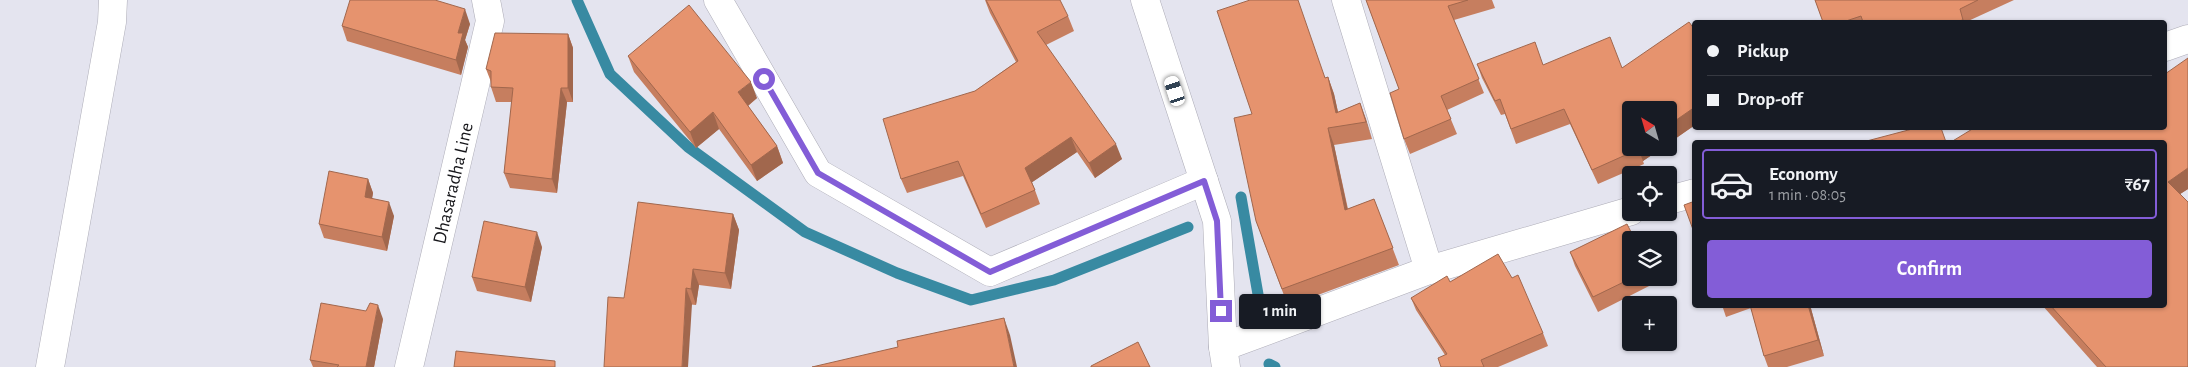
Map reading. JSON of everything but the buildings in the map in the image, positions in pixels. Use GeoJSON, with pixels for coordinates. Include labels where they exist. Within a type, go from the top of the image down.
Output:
{"type":"FeatureCollection","features":[{"type":"Feature","properties":{"kind":"street"},"geometry":{"type":"LineString","coordinates":[[50,367],[112,22],[113,0]]}},
{"type":"Feature","properties":{"kind":"street","name":"Dhasaradha Line"},"geometry":{"type":"LineString","coordinates":[[409,367],[490,21],[486,0]]}},
{"type":"Feature","properties":{"kind":"street"},"geometry":{"type":"LineString","coordinates":[[718,0],[818,173],[990,272],[1204,181]]}},
{"type":"Feature","properties":{"kind":"street"},"geometry":{"type":"LineString","coordinates":[[1149,0],[1217,221],[1224,357],[1429,270],[1622,214]]}},
{"type":"Feature","properties":{"kind":"street"},"geometry":{"type":"LineString","coordinates":[[1346,0],[1429,270]]}},
{"type":"Feature","properties":{"kind":"street"},"geometry":{"type":"LineString","coordinates":[[2167,46],[2188,39]]}},
{"type":"Feature","properties":{"kind":"street"},"geometry":{"type":"LineString","coordinates":[[1677,198],[1692,194]]}},
{"type":"Feature","properties":{"kind":"waterway"},"geometry":{"type":"LineString","coordinates":[[577,0],[610,74],[688,147],[805,232],[897,273],[971,300],[1054,280],[1188,227]]}},
{"type":"Feature","properties":{"kind":"waterway"},"geometry":{"type":"LineString","coordinates":[[1241,197],[1259,300]]}},
{"type":"Feature","properties":{"kind":"waterway"},"geometry":{"type":"LineString","coordinates":[[1269,364],[1275,367]]}},
{"type":"Feature","properties":{"kind":"route"},"geometry":{"type":"LineString","coordinates":[[764,79],[818,173],[990,272],[1204,181],[1217,221],[1221,311]]}}]}
